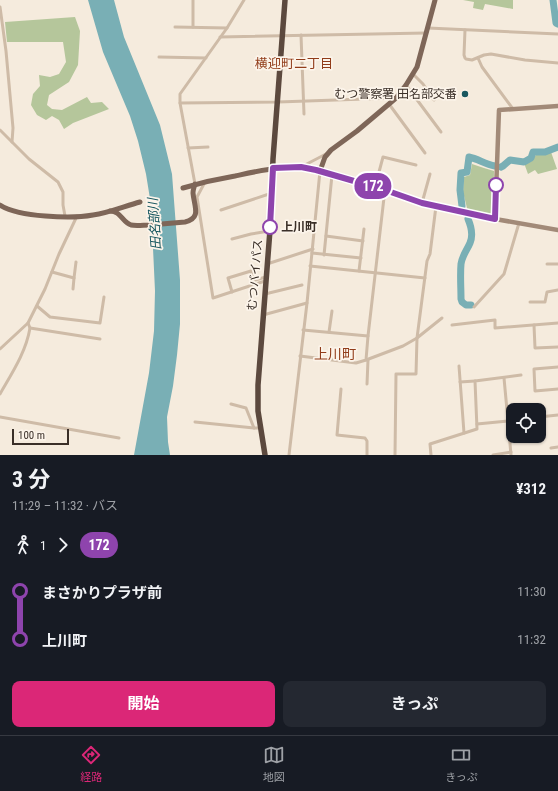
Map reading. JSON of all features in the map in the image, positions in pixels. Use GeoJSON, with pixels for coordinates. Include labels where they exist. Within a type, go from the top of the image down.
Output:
{"type":"FeatureCollection","features":[{"type":"Feature","properties":{"kind":"highway","name":"むつバイパス"},"geometry":{"type":"LineString","coordinates":[[265,455],[258,411],[258,385],[285,0]]}},
{"type":"Feature","properties":{"kind":"main road"},"geometry":{"type":"LineString","coordinates":[[183,188],[195,184],[273,168],[301,167],[320,171],[323,161],[331,150],[357,131],[396,98],[406,85],[417,67],[435,0]]}},
{"type":"Feature","properties":{"kind":"main road"},"geometry":{"type":"LineString","coordinates":[[108,211],[115,211],[131,225],[190,221],[196,214],[193,192],[195,184]]}},
{"type":"Feature","properties":{"kind":"main road"},"geometry":{"type":"LineString","coordinates":[[0,205],[10,210],[28,214],[77,216],[93,215],[140,202]]}},
{"type":"Feature","properties":{"kind":"street"},"geometry":{"type":"LineString","coordinates":[[193,0],[193,27]]}},
{"type":"Feature","properties":{"kind":"street"},"geometry":{"type":"LineString","coordinates":[[195,184],[180,103],[180,94],[227,28],[244,0]]}},
{"type":"Feature","properties":{"kind":"street"},"geometry":{"type":"LineString","coordinates":[[0,6],[7,59],[13,128],[12,142]]}},
{"type":"Feature","properties":{"kind":"street"},"geometry":{"type":"LineString","coordinates":[[175,27],[227,28]]}},
{"type":"Feature","properties":{"kind":"street"},"geometry":{"type":"LineString","coordinates":[[220,37],[427,30],[558,34]]}},
{"type":"Feature","properties":{"kind":"street"},"geometry":{"type":"LineString","coordinates":[[465,30],[466,59],[472,60],[484,55],[496,55],[524,60],[558,63]]}},
{"type":"Feature","properties":{"kind":"street"},"geometry":{"type":"LineString","coordinates":[[301,35],[304,114]]}},
{"type":"Feature","properties":{"kind":"street"},"geometry":{"type":"LineString","coordinates":[[159,57],[206,58]]}},
{"type":"Feature","properties":{"kind":"street"},"geometry":{"type":"LineString","coordinates":[[478,58],[482,66],[513,109]]}},
{"type":"Feature","properties":{"kind":"street"},"geometry":{"type":"LineString","coordinates":[[413,74],[423,84],[434,100]]}},
{"type":"Feature","properties":{"kind":"street"},"geometry":{"type":"LineString","coordinates":[[406,85],[441,132]]}},
{"type":"Feature","properties":{"kind":"street"},"geometry":{"type":"LineString","coordinates":[[180,103],[278,102],[396,98]]}},
{"type":"Feature","properties":{"kind":"street"},"geometry":{"type":"LineString","coordinates":[[389,104],[424,152]]}},
{"type":"Feature","properties":{"kind":"street"},"geometry":{"type":"LineString","coordinates":[[495,219],[499,110],[558,106]]}},
{"type":"Feature","properties":{"kind":"street"},"geometry":{"type":"LineString","coordinates":[[0,130],[30,159],[58,182],[63,192],[65,216]]}},
{"type":"Feature","properties":{"kind":"street"},"geometry":{"type":"LineString","coordinates":[[188,148],[208,147]]}},
{"type":"Feature","properties":{"kind":"street"},"geometry":{"type":"LineString","coordinates":[[301,167],[327,154]]}},
{"type":"Feature","properties":{"kind":"street"},"geometry":{"type":"LineString","coordinates":[[375,187],[383,157],[416,165]]}},
{"type":"Feature","properties":{"kind":"street"},"geometry":{"type":"LineString","coordinates":[[289,455],[307,303],[320,171],[385,190],[422,203],[495,219],[558,230]]}},
{"type":"Feature","properties":{"kind":"street"},"geometry":{"type":"LineString","coordinates":[[324,255],[332,174]]}},
{"type":"Feature","properties":{"kind":"street"},"geometry":{"type":"LineString","coordinates":[[422,203],[430,174]]}},
{"type":"Feature","properties":{"kind":"street"},"geometry":{"type":"LineString","coordinates":[[205,182],[197,198],[213,298],[265,279]]}},
{"type":"Feature","properties":{"kind":"street"},"geometry":{"type":"LineString","coordinates":[[367,384],[368,336],[385,190]]}},
{"type":"Feature","properties":{"kind":"street"},"geometry":{"type":"LineString","coordinates":[[221,210],[272,193]]}},
{"type":"Feature","properties":{"kind":"street"},"geometry":{"type":"LineString","coordinates":[[395,455],[396,374],[416,374],[417,338],[436,206]]}},
{"type":"Feature","properties":{"kind":"street"},"geometry":{"type":"LineString","coordinates":[[0,349],[28,324],[77,216]]}},
{"type":"Feature","properties":{"kind":"street"},"geometry":{"type":"LineString","coordinates":[[474,307],[504,274],[519,223]]}},
{"type":"Feature","properties":{"kind":"street"},"geometry":{"type":"LineString","coordinates":[[359,271],[364,229]]}},
{"type":"Feature","properties":{"kind":"street"},"geometry":{"type":"LineString","coordinates":[[232,239],[270,231]]}},
{"type":"Feature","properties":{"kind":"street"},"geometry":{"type":"LineString","coordinates":[[326,236],[363,241]]}},
{"type":"Feature","properties":{"kind":"street"},"geometry":{"type":"LineString","coordinates":[[267,264],[312,251],[324,255],[361,258]]}},
{"type":"Feature","properties":{"kind":"street"},"geometry":{"type":"LineString","coordinates":[[73,289],[76,262]]}},
{"type":"Feature","properties":{"kind":"street"},"geometry":{"type":"LineString","coordinates":[[547,264],[558,264]]}},
{"type":"Feature","properties":{"kind":"street"},"geometry":{"type":"LineString","coordinates":[[310,266],[425,278]]}},
{"type":"Feature","properties":{"kind":"street"},"geometry":{"type":"LineString","coordinates":[[232,292],[228,278],[251,271],[253,279],[265,279]]}},
{"type":"Feature","properties":{"kind":"street"},"geometry":{"type":"LineString","coordinates":[[52,272],[74,278]]}},
{"type":"Feature","properties":{"kind":"street"},"geometry":{"type":"LineString","coordinates":[[264,294],[302,285]]}},
{"type":"Feature","properties":{"kind":"street"},"geometry":{"type":"LineString","coordinates":[[530,302],[545,302],[547,292],[558,290]]}},
{"type":"Feature","properties":{"kind":"street"},"geometry":{"type":"LineString","coordinates":[[37,306],[50,317],[100,323],[104,297]]}},
{"type":"Feature","properties":{"kind":"street"},"geometry":{"type":"LineString","coordinates":[[263,315],[307,303]]}},
{"type":"Feature","properties":{"kind":"street"},"geometry":{"type":"LineString","coordinates":[[329,332],[332,311]]}},
{"type":"Feature","properties":{"kind":"street"},"geometry":{"type":"LineString","coordinates":[[300,356],[356,363],[403,346],[417,338],[442,318]]}},
{"type":"Feature","properties":{"kind":"street"},"geometry":{"type":"LineString","coordinates":[[452,325],[495,320],[495,328],[558,323]]}},
{"type":"Feature","properties":{"kind":"street"},"geometry":{"type":"LineString","coordinates":[[0,394],[26,346],[30,328],[28,324]]}},
{"type":"Feature","properties":{"kind":"street"},"geometry":{"type":"LineString","coordinates":[[534,324],[535,348],[558,347]]}},
{"type":"Feature","properties":{"kind":"street"},"geometry":{"type":"LineString","coordinates":[[30,328],[100,339]]}},
{"type":"Feature","properties":{"kind":"street"},"geometry":{"type":"LineString","coordinates":[[303,330],[368,336]]}},
{"type":"Feature","properties":{"kind":"street"},"geometry":{"type":"LineString","coordinates":[[459,366],[464,433]]}},
{"type":"Feature","properties":{"kind":"street"},"geometry":{"type":"LineString","coordinates":[[558,367],[534,369],[536,391],[558,389]]}},
{"type":"Feature","properties":{"kind":"street"},"geometry":{"type":"LineString","coordinates":[[460,382],[521,375]]}},
{"type":"Feature","properties":{"kind":"street"},"geometry":{"type":"LineString","coordinates":[[504,378],[506,403]]}},
{"type":"Feature","properties":{"kind":"street"},"geometry":{"type":"LineString","coordinates":[[431,455],[430,444],[477,429],[475,381]]}},
{"type":"Feature","properties":{"kind":"street"},"geometry":{"type":"LineString","coordinates":[[341,389],[337,435],[365,438],[367,441],[367,455]]}},
{"type":"Feature","properties":{"kind":"street"},"geometry":{"type":"LineString","coordinates":[[231,404],[246,408],[254,428]]}},
{"type":"Feature","properties":{"kind":"street"},"geometry":{"type":"LineString","coordinates":[[546,416],[558,415],[558,420]]}},
{"type":"Feature","properties":{"kind":"street"},"geometry":{"type":"LineString","coordinates":[[0,417],[119,438]]}},
{"type":"Feature","properties":{"kind":"street"},"geometry":{"type":"LineString","coordinates":[[477,424],[506,421]]}},
{"type":"Feature","properties":{"kind":"street"},"geometry":{"type":"LineString","coordinates":[[195,422],[260,428]]}},
{"type":"Feature","properties":{"kind":"street"},"geometry":{"type":"LineString","coordinates":[[493,455],[511,454],[510,443]]}},
{"type":"Feature","properties":{"kind":"street"},"geometry":{"type":"LineString","coordinates":[[551,448],[558,447]]}},
{"type":"Feature","properties":{"kind":"green space"},"geometry":{"type":"Polygon","coordinates":[[[463,0],[513,0],[513,9],[485,4],[483,10],[473,8],[474,2],[463,0]]]}},
{"type":"Feature","properties":{"kind":"green space"},"geometry":{"type":"Polygon","coordinates":[[[75,17],[80,31],[78,65],[69,82],[49,95],[47,105],[52,109],[62,110],[87,97],[91,103],[102,102],[109,109],[73,123],[64,129],[59,120],[52,116],[46,120],[37,115],[31,105],[33,94],[40,86],[39,75],[50,77],[59,74],[66,62],[63,42],[7,42],[5,22],[75,17]]]}},
{"type":"Feature","properties":{"kind":"green space"},"geometry":{"type":"Polygon","coordinates":[[[551,152],[557,169],[538,174],[535,170],[528,174],[524,163],[531,160],[536,155],[551,152]]]}},
{"type":"Feature","properties":{"kind":"green space"},"geometry":{"type":"Polygon","coordinates":[[[472,164],[494,171],[493,216],[468,212],[463,192],[464,177],[470,175],[472,164]]]}},
{"type":"Feature","properties":{"kind":"water","name":"田名部川"},"geometry":{"type":"Polygon","coordinates":[[[88,0],[114,0],[124,37],[160,125],[172,174],[180,280],[180,324],[173,386],[167,417],[170,455],[134,455],[149,373],[154,331],[155,291],[151,205],[146,174],[138,141],[130,116],[103,52],[88,0]]]}},
{"type":"Feature","properties":{"kind":"waterway"},"geometry":{"type":"LineString","coordinates":[[553,0],[556,23],[558,24]]}},
{"type":"Feature","properties":{"kind":"waterway"},"geometry":{"type":"LineString","coordinates":[[501,167],[510,160],[524,162],[531,158],[533,152],[545,152],[558,147]]}},
{"type":"Feature","properties":{"kind":"waterway"},"geometry":{"type":"LineString","coordinates":[[462,206],[460,190],[461,173],[467,172],[469,157],[495,166]]}},
{"type":"Feature","properties":{"kind":"waterway"},"geometry":{"type":"LineString","coordinates":[[468,219],[471,228],[471,237],[461,264],[461,299],[466,305],[471,305]]}},
{"type":"Feature","properties":{"kind":"bus line","name":"172"},"geometry":{"type":"LineString","coordinates":[[270,227],[273,168],[301,167],[316,170],[385,190],[422,203],[495,219],[496,185]]}},
{"type":"Feature","properties":{"kind":"place","name":"むつ警察署 田名部交番"},"geometry":{"type":"Point","coordinates":[465,94]}},
{"type":"Feature","properties":{"kind":"place","name":"上川町"},"geometry":{"type":"Point","coordinates":[270,227]}},
{"type":"Feature","properties":{"kind":"district","name":"横迎町二丁目"},"geometry":{"type":"Point","coordinates":[294,63]}},
{"type":"Feature","properties":{"kind":"district","name":"上川町"},"geometry":{"type":"Point","coordinates":[335,354]}}]}
